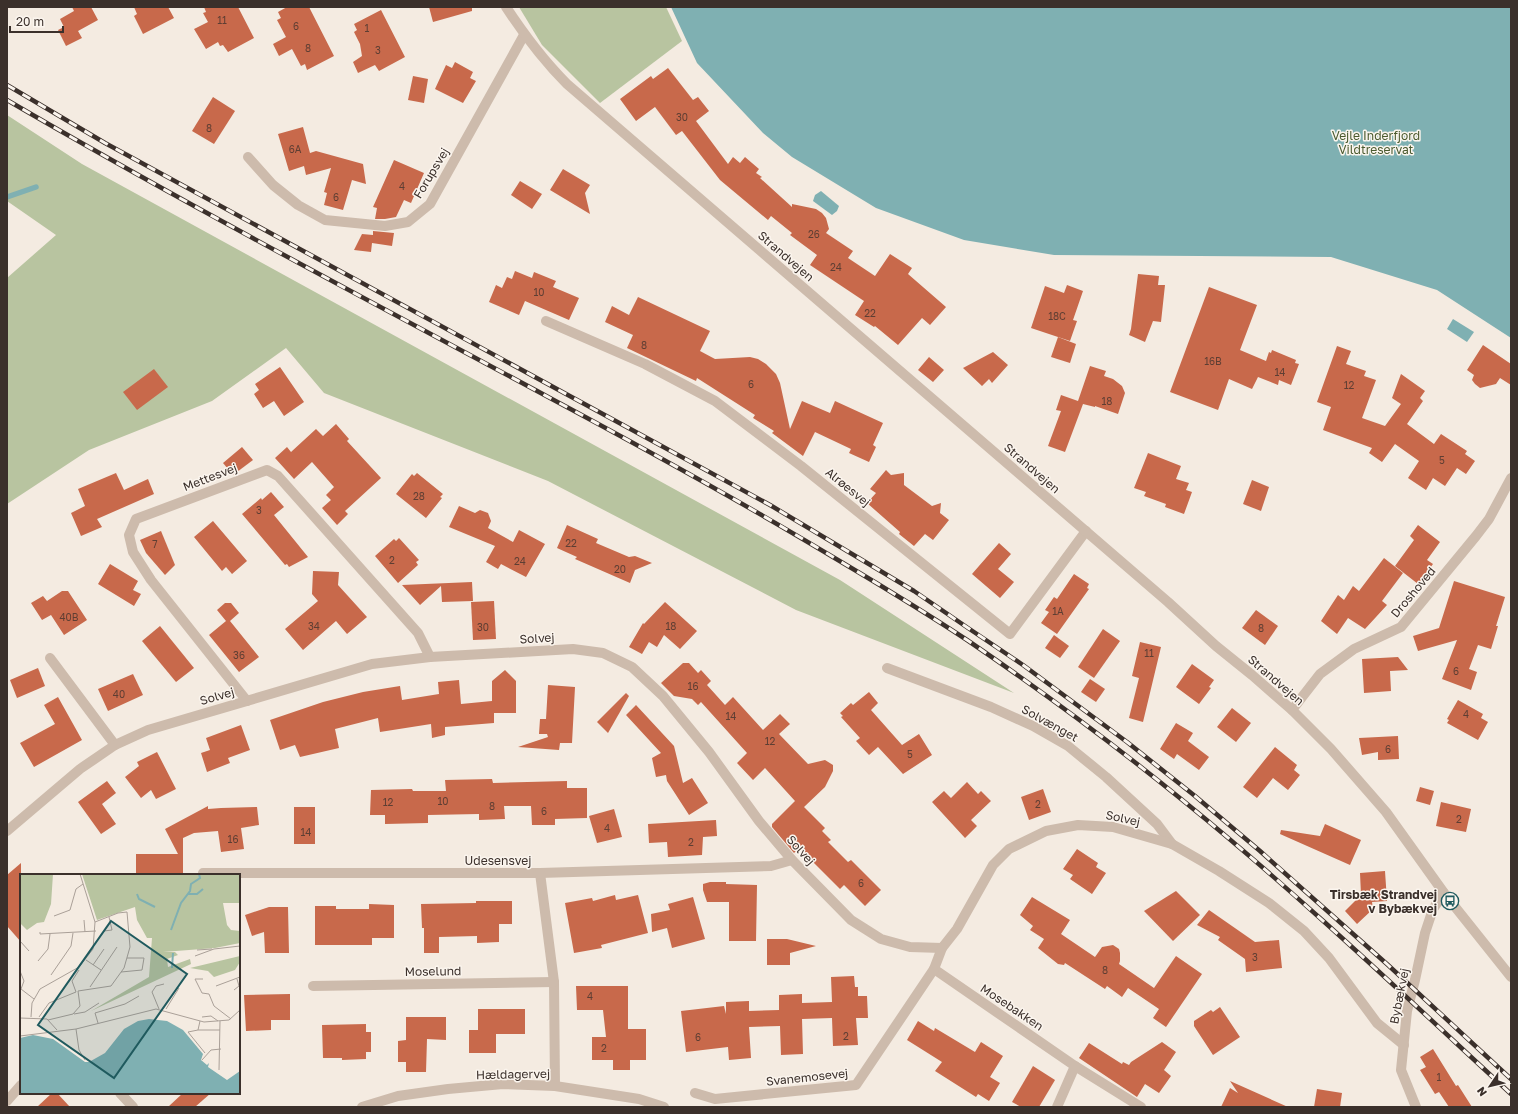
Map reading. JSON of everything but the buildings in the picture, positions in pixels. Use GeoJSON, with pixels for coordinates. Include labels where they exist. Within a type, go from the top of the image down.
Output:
{"type":"FeatureCollection","features":[{"type":"Feature","properties":{"kind":"street","name":"Strandvejen"},"geometry":{"type":"LineString","coordinates":[[506,7],[524,35],[545,62],[567,84],[1168,602],[1216,646],[1292,710],[1331,749],[1381,806],[1444,894],[1511,977]]}},
{"type":"Feature","properties":{"kind":"street","name":"Forupsvej"},"geometry":{"type":"LineString","coordinates":[[248,158],[273,185],[298,205],[325,220],[385,226],[408,222],[430,204],[524,35]]}},
{"type":"Feature","properties":{"kind":"street","name":"Alrøesvej"},"geometry":{"type":"LineString","coordinates":[[546,321],[645,364],[715,402],[801,466],[1010,634],[1086,531]]}},
{"type":"Feature","properties":{"kind":"street","name":"Mettesvej"},"geometry":{"type":"LineString","coordinates":[[247,701],[151,580],[133,552],[129,535],[136,519],[267,470],[278,476],[418,633],[430,657]]}},
{"type":"Feature","properties":{"kind":"street","name":"Droshoved"},"geometry":{"type":"LineString","coordinates":[[1292,710],[1320,674],[1354,649],[1401,627],[1489,519],[1511,478]]}},
{"type":"Feature","properties":{"kind":"street","name":"Solvej"},"geometry":{"type":"LineString","coordinates":[[7,831],[80,769],[115,745],[148,730],[372,664],[430,657],[573,649],[603,653],[632,667],[663,696],[709,752],[759,821],[792,860],[851,920],[880,939],[910,947],[942,948],[957,929],[994,865],[1009,849],[1046,831],[1078,825],[1113,827],[1172,844],[1219,870],[1262,899],[1304,931],[1329,958],[1376,1022],[1404,1045]]}},
{"type":"Feature","properties":{"kind":"street"},"geometry":{"type":"LineString","coordinates":[[50,658],[115,745]]}},
{"type":"Feature","properties":{"kind":"street","name":"Solvænget"},"geometry":{"type":"LineString","coordinates":[[887,668],[991,707],[1033,726],[1068,746],[1106,777],[1157,824],[1172,844]]}},
{"type":"Feature","properties":{"kind":"street","name":"Udesensvej"},"geometry":{"type":"LineString","coordinates":[[203,872],[540,873],[771,866],[792,860]]}},
{"type":"Feature","properties":{"kind":"street"},"geometry":{"type":"LineString","coordinates":[[540,873],[554,982],[555,1086]]}},
{"type":"Feature","properties":{"kind":"street","name":"Bybækvej"},"geometry":{"type":"LineString","coordinates":[[1416,1107],[1401,1070],[1407,1011],[1415,980],[1424,933],[1433,909],[1444,894]]}},
{"type":"Feature","properties":{"kind":"street","name":"Svanemosevej"},"geometry":{"type":"LineString","coordinates":[[695,1093],[715,1099],[856,1085],[934,969],[942,948]]}},
{"type":"Feature","properties":{"kind":"street","name":"Mosebakken"},"geometry":{"type":"LineString","coordinates":[[934,969],[1076,1066],[1140,1107]]}},
{"type":"Feature","properties":{"kind":"street","name":"Moselund"},"geometry":{"type":"LineString","coordinates":[[313,986],[554,982]]}},
{"type":"Feature","properties":{"kind":"street"},"geometry":{"type":"LineString","coordinates":[[1057,1107],[1076,1066]]}},
{"type":"Feature","properties":{"kind":"street","name":"Hældagervej"},"geometry":{"type":"LineString","coordinates":[[362,1107],[398,1096],[448,1089],[503,1084],[555,1086],[639,1099],[664,1107]]}},
{"type":"Feature","properties":{"kind":"street"},"geometry":{"type":"LineString","coordinates":[[7,1101],[20,1086]]}},
{"type":"Feature","properties":{"kind":"street"},"geometry":{"type":"LineString","coordinates":[[121,1094],[133,1107]]}},
{"type":"Feature","properties":{"kind":"green space"},"geometry":{"type":"Polygon","coordinates":[[[519,7],[666,7],[682,41],[600,103],[542,45],[519,7]]]}},
{"type":"Feature","properties":{"kind":"green space"},"geometry":{"type":"Polygon","coordinates":[[[7,115],[82,164],[840,580],[1014,693],[796,610],[548,481],[324,393],[286,348],[212,401],[89,450],[7,504],[7,278],[56,235],[7,201],[7,115]]]}},
{"type":"Feature","properties":{"kind":"water","name":"Vejle Inderfjord Vildtreservat"},"geometry":{"type":"Polygon","coordinates":[[[671,7],[1511,7],[1511,338],[1437,290],[1331,257],[1054,255],[964,240],[876,208],[792,157],[763,133],[697,63],[671,7]]]}},
{"type":"Feature","properties":{"kind":"water"},"geometry":{"type":"Polygon","coordinates":[[[821,191],[839,206],[837,211],[832,215],[813,201],[815,195],[821,191]]]}},
{"type":"Feature","properties":{"kind":"water"},"geometry":{"type":"Polygon","coordinates":[[[1453,319],[1474,332],[1467,342],[1447,329],[1453,319]]]}},
{"type":"Feature","properties":{"kind":"waterway"},"geometry":{"type":"LineString","coordinates":[[7,197],[36,187]]}},
{"type":"Feature","properties":{"kind":"railway"},"geometry":{"type":"LineString","coordinates":[[7,85],[105,143],[770,505],[914,591],[1023,665],[1127,742],[1195,796],[1260,851],[1388,965],[1511,1079]]}},
{"type":"Feature","properties":{"kind":"railway"},"geometry":{"type":"LineString","coordinates":[[7,100],[141,177],[587,418],[771,520],[859,572],[967,640],[1105,739],[1228,838],[1351,946],[1511,1094]]}},
{"type":"Feature","properties":{"kind":"place","name":"Tirsbæk Strandvej v Bybækvej"},"geometry":{"type":"Point","coordinates":[1450,901]}}]}
